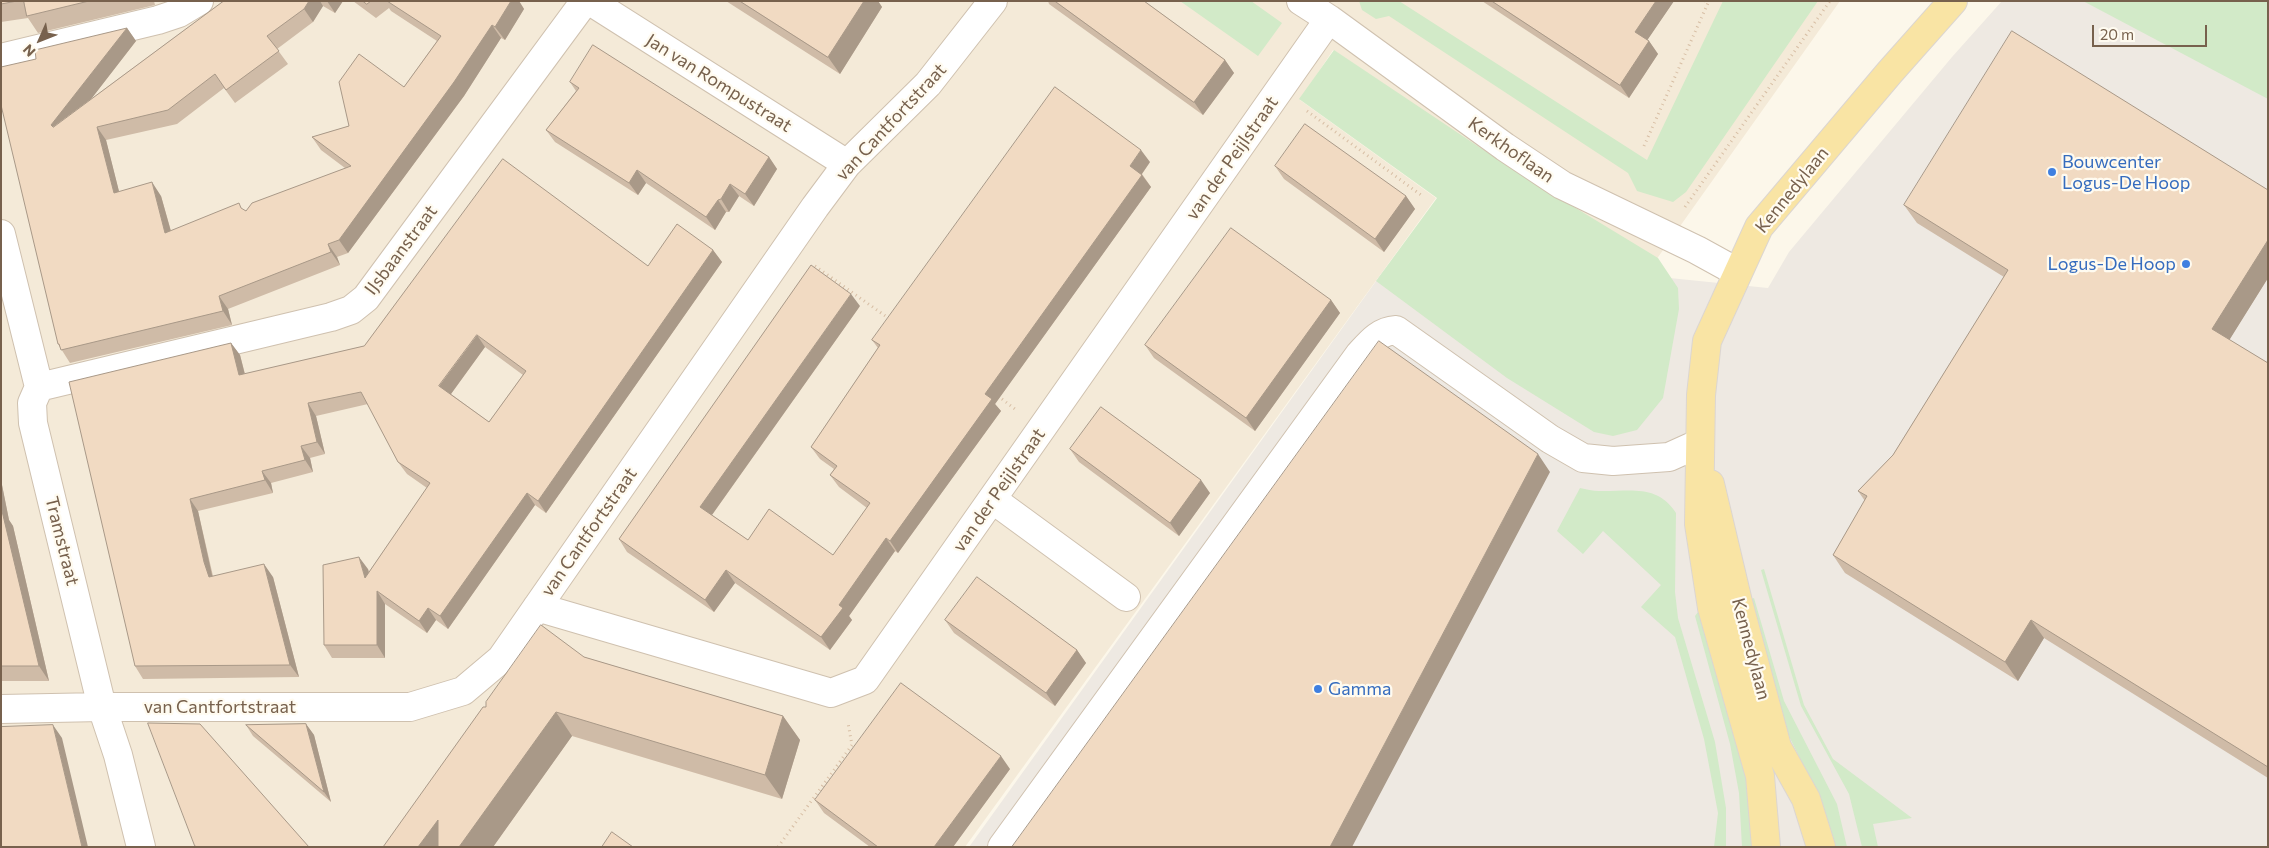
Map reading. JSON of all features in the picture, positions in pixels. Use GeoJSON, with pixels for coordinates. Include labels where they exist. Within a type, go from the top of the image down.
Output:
{"type":"FeatureCollection","features":[{"type":"Feature","properties":{"kind":"main road","name":"Kennedylaan"},"geometry":{"type":"LineString","coordinates":[[1766,847],[1760,776],[1712,608],[1699,524],[1701,395],[1707,342],[1737,272],[1759,227],[1890,72],[1953,1]]}},
{"type":"Feature","properties":{"kind":"main road","name":"Kennedylaan"},"geometry":{"type":"LineString","coordinates":[[1700,443],[1738,602],[1777,747],[1806,799],[1821,847]]}},
{"type":"Feature","properties":{"kind":"street"},"geometry":{"type":"LineString","coordinates":[[1,58],[158,20],[179,13],[198,1]]}},
{"type":"Feature","properties":{"kind":"street","name":"IJsbaanstraat"},"geometry":{"type":"LineString","coordinates":[[39,386],[332,317],[351,310],[366,298],[585,1]]}},
{"type":"Feature","properties":{"kind":"street","name":"Jan van Rompustraat"},"geometry":{"type":"LineString","coordinates":[[590,1],[847,164]]}},
{"type":"Feature","properties":{"kind":"street","name":"van Cantfortstraat"},"geometry":{"type":"LineString","coordinates":[[1,709],[410,706],[463,691],[501,659],[847,164],[928,84],[993,1]]}},
{"type":"Feature","properties":{"kind":"street","name":"Kerkhoflaan"},"geometry":{"type":"LineString","coordinates":[[1300,1],[1329,19],[1505,147],[1562,186],[1697,250],[1737,272]]}},
{"type":"Feature","properties":{"kind":"street","name":"van der Peijlstraat"},"geometry":{"type":"LineString","coordinates":[[537,607],[825,692],[831,693],[865,680],[1329,19]]}},
{"type":"Feature","properties":{"kind":"street","name":"Tramstraat"},"geometry":{"type":"LineString","coordinates":[[1,234],[39,386],[32,403],[33,423],[102,707],[118,755],[141,847]]}},
{"type":"Feature","properties":{"kind":"street"},"geometry":{"type":"LineString","coordinates":[[1002,847],[1359,355],[1374,338],[1396,330],[1550,440],[1583,458],[1613,461],[1669,457],[1700,443]]}},
{"type":"Feature","properties":{"kind":"street"},"geometry":{"type":"LineString","coordinates":[[992,499],[1126,597]]}},
{"type":"Feature","properties":{"kind":"path"},"geometry":{"type":"LineString","coordinates":[[1644,146],[1708,3],[1705,1]]}},
{"type":"Feature","properties":{"kind":"path"},"geometry":{"type":"LineString","coordinates":[[1708,174],[1830,1]]}},
{"type":"Feature","properties":{"kind":"path"},"geometry":{"type":"LineString","coordinates":[[1279,90],[1421,196]]}},
{"type":"Feature","properties":{"kind":"path"},"geometry":{"type":"LineString","coordinates":[[788,246],[899,326]]}},
{"type":"Feature","properties":{"kind":"path"},"geometry":{"type":"LineString","coordinates":[[994,394],[1042,428]]}},
{"type":"Feature","properties":{"kind":"path"},"geometry":{"type":"LineString","coordinates":[[843,688],[852,745],[859,751]]}},
{"type":"Feature","properties":{"kind":"path"},"geometry":{"type":"LineString","coordinates":[[778,847],[852,745]]}},
{"type":"Feature","properties":{"kind":"shaded area"},"geometry":{"type":"Polygon","coordinates":[[[1,1],[1840,1],[1656,260],[1517,174],[1333,50],[1300,100],[1436,198],[965,847],[1,847],[1,1]]]}},
{"type":"Feature","properties":{"kind":"shaded area"},"geometry":{"type":"Polygon","coordinates":[[[2002,1],[2268,1],[2268,847],[969,847],[1384,270],[1463,257],[1768,288],[1789,252],[1952,57],[2002,1]]]}},
{"type":"Feature","properties":{"kind":"green space"},"geometry":{"type":"Polygon","coordinates":[[[1180,1],[1251,1],[1282,23],[1258,56],[1180,1]]]}},
{"type":"Feature","properties":{"kind":"green space"},"geometry":{"type":"Polygon","coordinates":[[[1359,1],[1399,1],[1647,160],[1723,1],[1818,1],[1686,192],[1673,202],[1637,191],[1628,173],[1389,16],[1376,19],[1362,10],[1359,1]]]}},
{"type":"Feature","properties":{"kind":"green space"},"geometry":{"type":"Polygon","coordinates":[[[2083,1],[2268,1],[2268,99],[2083,1]]]}},
{"type":"Feature","properties":{"kind":"green space"},"geometry":{"type":"Polygon","coordinates":[[[1334,50],[1518,173],[1658,258],[1678,288],[1679,309],[1663,398],[1637,430],[1613,436],[1594,432],[1507,378],[1376,281],[1437,198],[1299,99],[1334,50]]]}},
{"type":"Feature","properties":{"kind":"green space"},"geometry":{"type":"Polygon","coordinates":[[[1580,488],[1597,491],[1631,490],[1651,493],[1668,503],[1676,513],[1675,592],[1678,618],[1715,742],[1726,808],[1726,847],[1714,847],[1718,813],[1704,739],[1675,637],[1641,607],[1661,585],[1603,531],[1583,554],[1557,531],[1580,488]]]}},
{"type":"Feature","properties":{"kind":"green space"},"geometry":{"type":"Polygon","coordinates":[[[1764,569],[1804,705],[1833,759],[1912,818],[1873,824],[1878,847],[1862,847],[1849,794],[1801,706],[1761,570],[1764,569]]]}},
{"type":"Feature","properties":{"kind":"green space"},"geometry":{"type":"Polygon","coordinates":[[[1754,598],[1784,701],[1837,804],[1847,847],[1833,847],[1823,805],[1780,718],[1749,600],[1754,598]]]}},
{"type":"Feature","properties":{"kind":"green space"},"geometry":{"type":"Polygon","coordinates":[[[1698,612],[1703,615],[1749,778],[1756,847],[1742,847],[1739,793],[1730,744],[1695,616],[1698,612]]]}},
{"type":"Feature","properties":{"kind":"building"},"geometry":{"type":"Polygon","coordinates":[[[1,1],[17,1],[1,4],[1,1]]]}},
{"type":"Feature","properties":{"kind":"building"},"geometry":{"type":"Polygon","coordinates":[[[24,1],[89,1],[27,16],[24,1]]]}},
{"type":"Feature","properties":{"kind":"building"},"geometry":{"type":"Polygon","coordinates":[[[224,1],[309,1],[304,9],[267,36],[279,51],[226,90],[215,74],[168,110],[97,127],[114,193],[152,182],[165,233],[239,203],[241,208],[246,211],[252,203],[351,166],[312,137],[349,126],[339,82],[359,54],[404,87],[441,36],[387,1],[511,1],[495,27],[492,25],[454,82],[339,240],[328,244],[331,252],[219,296],[223,311],[61,350],[1,105],[1,67],[36,59],[35,50],[127,28],[51,125],[53,127],[224,1]]]}},
{"type":"Feature","properties":{"kind":"building"},"geometry":{"type":"Polygon","coordinates":[[[740,1],[864,1],[828,57],[740,1]]]}},
{"type":"Feature","properties":{"kind":"building"},"geometry":{"type":"Polygon","coordinates":[[[1055,1],[1144,1],[1225,60],[1194,102],[1055,1]]]}},
{"type":"Feature","properties":{"kind":"building"},"geometry":{"type":"Polygon","coordinates":[[[1492,1],[1656,1],[1635,32],[1649,41],[1620,85],[1492,1]]]}},
{"type":"Feature","properties":{"kind":"building"},"geometry":{"type":"Polygon","coordinates":[[[2012,31],[2268,190],[2268,240],[2212,329],[2268,363],[2268,767],[2031,620],[2005,662],[1833,555],[1867,496],[1858,491],[1893,455],[2008,270],[1904,205],[2012,31]]]}},
{"type":"Feature","properties":{"kind":"building"},"geometry":{"type":"Polygon","coordinates":[[[593,45],[769,157],[745,194],[730,184],[721,199],[718,200],[706,217],[637,170],[629,183],[546,130],[579,88],[570,82],[593,45]]]}},
{"type":"Feature","properties":{"kind":"building"},"geometry":{"type":"Polygon","coordinates":[[[1055,87],[1141,150],[1130,166],[1142,175],[985,394],[992,399],[890,541],[886,538],[839,605],[843,608],[821,637],[726,570],[705,600],[619,539],[811,265],[851,294],[700,507],[748,540],[769,509],[833,555],[870,503],[830,475],[837,466],[811,447],[880,345],[872,340],[1055,87]]]}},
{"type":"Feature","properties":{"kind":"building"},"geometry":{"type":"Polygon","coordinates":[[[1305,124],[1406,196],[1375,239],[1275,166],[1305,124]]]}},
{"type":"Feature","properties":{"kind":"building"},"geometry":{"type":"Polygon","coordinates":[[[503,159],[648,266],[677,224],[713,250],[538,501],[527,493],[440,616],[428,608],[419,621],[377,591],[377,645],[324,645],[323,565],[359,557],[365,578],[430,483],[398,462],[361,392],[308,403],[317,442],[301,446],[305,460],[262,471],[265,480],[190,499],[209,577],[264,564],[290,665],[135,666],[69,382],[231,343],[239,375],[364,346],[503,159]],[[477,335],[439,386],[489,422],[526,371],[477,335]]]}},
{"type":"Feature","properties":{"kind":"building"},"geometry":{"type":"Polygon","coordinates":[[[1231,228],[1331,300],[1246,418],[1145,345],[1231,228]]]}},
{"type":"Feature","properties":{"kind":"building"},"geometry":{"type":"Polygon","coordinates":[[[1379,341],[1538,454],[1330,847],[1012,847],[1379,341]]]}},
{"type":"Feature","properties":{"kind":"building"},"geometry":{"type":"Polygon","coordinates":[[[1101,407],[1201,480],[1170,523],[1070,449],[1101,407]]]}},
{"type":"Feature","properties":{"kind":"building"},"geometry":{"type":"Polygon","coordinates":[[[2,511],[39,666],[1,666],[2,511]]]}},
{"type":"Feature","properties":{"kind":"building"},"geometry":{"type":"Polygon","coordinates":[[[977,577],[1077,650],[1046,693],[945,620],[977,577]]]}},
{"type":"Feature","properties":{"kind":"building"},"geometry":{"type":"Polygon","coordinates":[[[541,625],[584,657],[783,716],[765,775],[556,712],[459,847],[438,847],[438,820],[418,847],[383,847],[483,707],[486,707],[486,702],[541,625]]]}},
{"type":"Feature","properties":{"kind":"building"},"geometry":{"type":"Polygon","coordinates":[[[901,683],[1001,756],[934,847],[878,847],[815,800],[901,683]]]}},
{"type":"Feature","properties":{"kind":"building"},"geometry":{"type":"Polygon","coordinates":[[[148,723],[200,724],[309,847],[195,846],[148,723]]]}},
{"type":"Feature","properties":{"kind":"building"},"geometry":{"type":"Polygon","coordinates":[[[306,724],[324,792],[246,725],[306,724]]]}},
{"type":"Feature","properties":{"kind":"building"},"geometry":{"type":"Polygon","coordinates":[[[53,725],[82,847],[1,847],[1,727],[53,725]]]}},
{"type":"Feature","properties":{"kind":"building"},"geometry":{"type":"Polygon","coordinates":[[[612,832],[633,847],[602,847],[612,832]]]}},
{"type":"Feature","properties":{"kind":"place","name":"Bouwcenter Logus-De Hoop"},"geometry":{"type":"Point","coordinates":[2052,172]}},
{"type":"Feature","properties":{"kind":"place","name":"Logus-De Hoop"},"geometry":{"type":"Point","coordinates":[2186,264]}},
{"type":"Feature","properties":{"kind":"place","name":"Gamma"},"geometry":{"type":"Point","coordinates":[1318,689]}}]}
